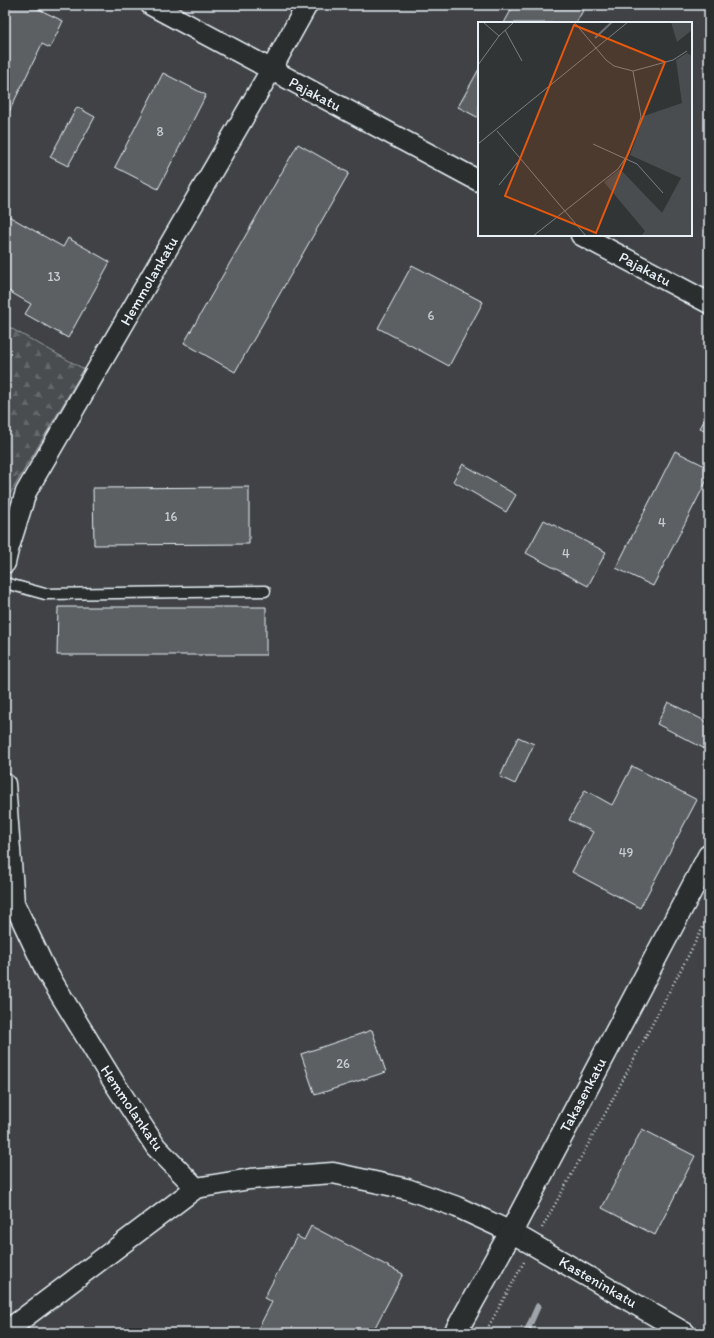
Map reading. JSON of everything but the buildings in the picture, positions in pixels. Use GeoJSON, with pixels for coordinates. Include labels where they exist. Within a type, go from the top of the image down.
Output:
{"type":"FeatureCollection","features":[{"type":"Feature","properties":{"kind":"street","name":"Pajakatu"},"geometry":{"type":"LineString","coordinates":[[151,5],[478,180]]}},
{"type":"Feature","properties":{"kind":"street","name":"Hemmolankatu"},"geometry":{"type":"LineString","coordinates":[[5,563],[26,492],[271,70],[307,5]]}},
{"type":"Feature","properties":{"kind":"street","name":"Pajakatu"},"geometry":{"type":"LineString","coordinates":[[583,236],[708,298]]}},
{"type":"Feature","properties":{"kind":"street","name":"Hemmolankatu"},"geometry":{"type":"LineString","coordinates":[[5,784],[14,903],[46,971],[113,1082],[156,1146],[196,1188]]}},
{"type":"Feature","properties":{"kind":"street","name":"Takasenkatu"},"geometry":{"type":"LineString","coordinates":[[455,1333],[511,1232],[709,856]]}},
{"type":"Feature","properties":{"kind":"street"},"geometry":{"type":"LineString","coordinates":[[5,1332],[196,1188],[250,1179],[333,1173],[407,1189],[457,1206],[511,1232]]}},
{"type":"Feature","properties":{"kind":"street","name":"Kasteninkatu"},"geometry":{"type":"LineString","coordinates":[[511,1232],[685,1333]]}},
{"type":"Feature","properties":{"kind":"lane"},"geometry":{"type":"LineString","coordinates":[[5,583],[45,594],[264,591]]}},
{"type":"Feature","properties":{"kind":"path"},"geometry":{"type":"LineString","coordinates":[[485,1333],[606,1112],[709,916]]}},
{"type":"Feature","properties":{"kind":"shaded area"},"geometry":{"type":"Polygon","coordinates":[[[5,5],[709,5],[709,1333],[5,1333],[5,492],[10,494],[84,369],[5,325],[5,5]]]}},
{"type":"Feature","properties":{"kind":"green space"},"geometry":{"type":"Polygon","coordinates":[[[5,325],[84,369],[10,494],[5,492],[5,325]]]}},
{"type":"Feature","properties":{"kind":"waterway"},"geometry":{"type":"LineString","coordinates":[[526,1333],[538,1306]]}}]}
